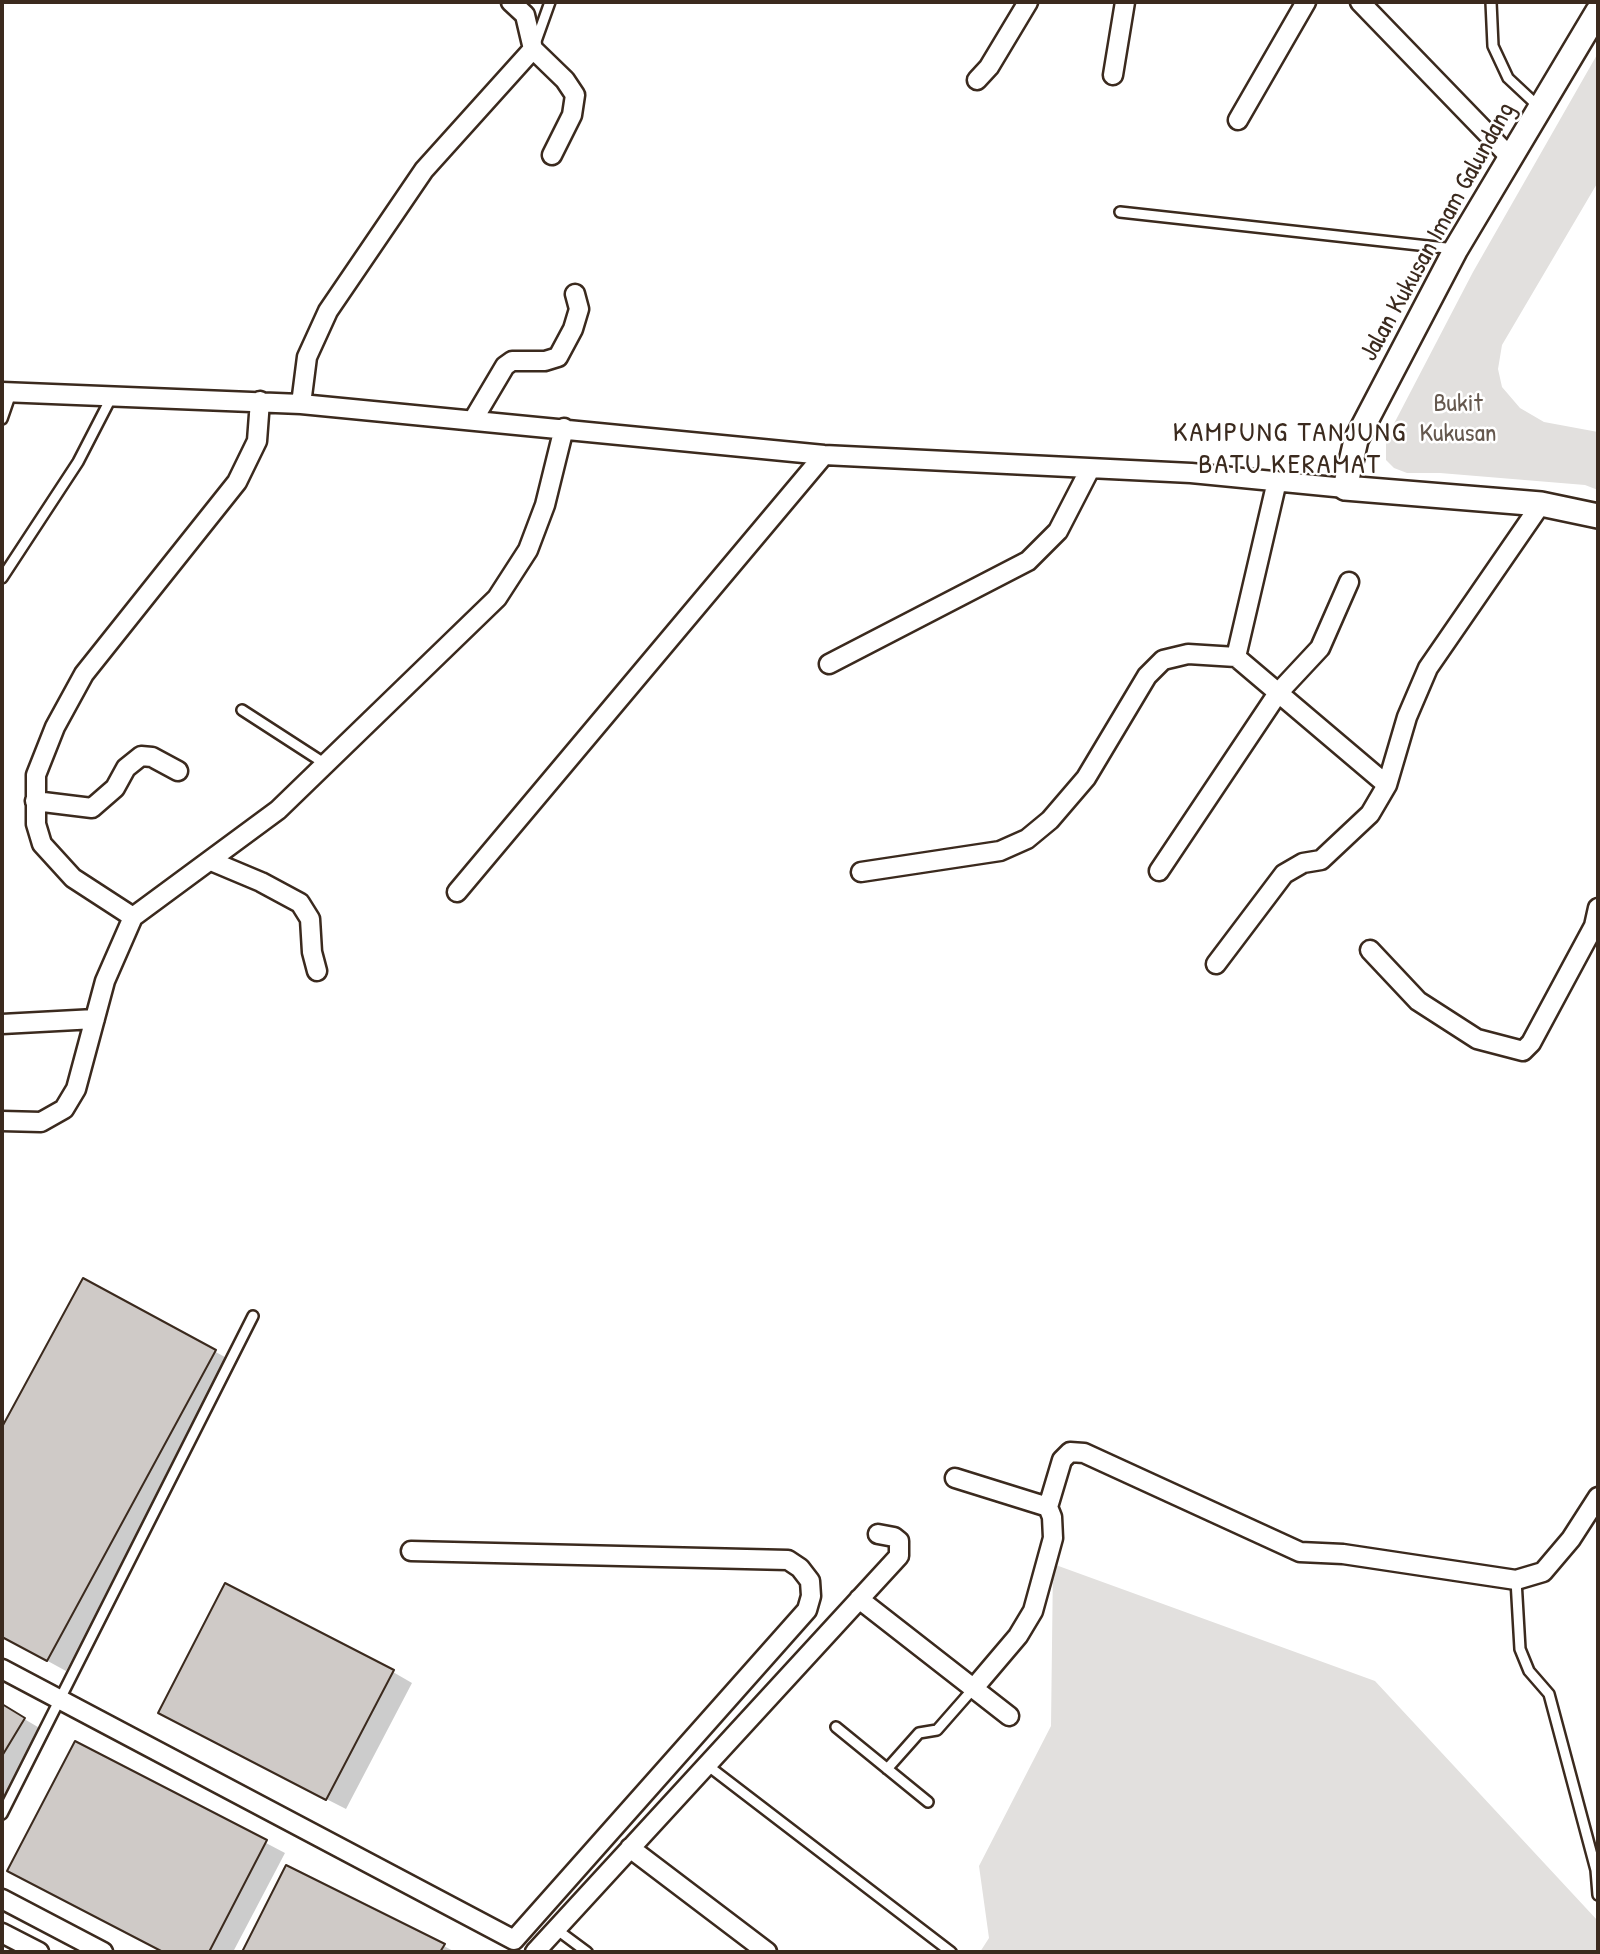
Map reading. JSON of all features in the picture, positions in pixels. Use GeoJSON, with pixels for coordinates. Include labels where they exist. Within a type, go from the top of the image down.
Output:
{"type":"FeatureCollection","features":[{"type":"Feature","properties":{"kind":"street"},"geometry":{"type":"LineString","coordinates":[[511,2],[524,15],[533,49],[565,80],[575,95],[572,115],[552,155]]}},
{"type":"Feature","properties":{"kind":"street"},"geometry":{"type":"LineString","coordinates":[[977,80],[989,67],[1028,2]]}},
{"type":"Feature","properties":{"kind":"street"},"geometry":{"type":"LineString","coordinates":[[1114,75],[1125,2]]}},
{"type":"Feature","properties":{"kind":"street"},"geometry":{"type":"LineString","coordinates":[[1238,120],[1306,2]]}},
{"type":"Feature","properties":{"kind":"street"},"geometry":{"type":"LineString","coordinates":[[1360,2],[1510,157]]}},
{"type":"Feature","properties":{"kind":"street","name":"Jalan Kukusan Imam Galundang"},"geometry":{"type":"LineString","coordinates":[[1345,488],[1356,440],[1456,249],[1598,11]]}},
{"type":"Feature","properties":{"kind":"street"},"geometry":{"type":"LineString","coordinates":[[301,404],[307,357],[328,311],[424,170],[533,49]]}},
{"type":"Feature","properties":{"kind":"street"},"geometry":{"type":"LineString","coordinates":[[473,420],[505,366],[512,361],[545,361],[558,357],[573,329],[579,309],[575,294]]}},
{"type":"Feature","properties":{"kind":"street"},"geometry":{"type":"LineString","coordinates":[[7,393],[301,404],[824,455],[1191,473],[1541,504],[1598,516]]}},
{"type":"Feature","properties":{"kind":"street"},"geometry":{"type":"LineString","coordinates":[[133,917],[73,878],[56,863],[42,844],[36,824],[36,775],[55,727],[84,674],[237,482],[257,441],[260,401]]}},
{"type":"Feature","properties":{"kind":"street"},"geometry":{"type":"LineString","coordinates":[[2,1121],[41,1122],[64,1109],[76,1089],[105,981],[133,917],[278,810],[497,598],[528,550],[545,505],[564,428]]}},
{"type":"Feature","properties":{"kind":"street"},"geometry":{"type":"LineString","coordinates":[[457,892],[824,455]]}},
{"type":"Feature","properties":{"kind":"street"},"geometry":{"type":"LineString","coordinates":[[829,664],[1028,561],[1058,531],[1090,469]]}},
{"type":"Feature","properties":{"kind":"street"},"geometry":{"type":"LineString","coordinates":[[1236,657],[1277,481]]}},
{"type":"Feature","properties":{"kind":"street"},"geometry":{"type":"LineString","coordinates":[[1216,964],[1284,874],[1303,863],[1321,860],[1370,814],[1387,785],[1407,717],[1428,668],[1541,504]]}},
{"type":"Feature","properties":{"kind":"street"},"geometry":{"type":"LineString","coordinates":[[1159,870],[1278,693],[1320,648],[1349,582]]}},
{"type":"Feature","properties":{"kind":"street"},"geometry":{"type":"LineString","coordinates":[[861,872],[1000,851],[1027,839],[1050,820],[1086,778],[1147,676],[1163,660],[1188,654],[1236,657],[1387,785]]}},
{"type":"Feature","properties":{"kind":"street"},"geometry":{"type":"LineString","coordinates":[[35,801],[92,808],[104,801],[126,768],[141,756],[152,757],[178,771]]}},
{"type":"Feature","properties":{"kind":"street"},"geometry":{"type":"LineString","coordinates":[[211,861],[261,881],[300,903],[310,919],[317,971]]}},
{"type":"Feature","properties":{"kind":"street"},"geometry":{"type":"LineString","coordinates":[[1370,950],[1418,1001],[1476,1039],[1522,1051],[1531,1043],[1594,926],[1598,908]]}},
{"type":"Feature","properties":{"kind":"street"},"geometry":{"type":"LineString","coordinates":[[2,1024],[95,1019]]}},
{"type":"Feature","properties":{"kind":"street"},"geometry":{"type":"LineString","coordinates":[[972,1689],[1018,1636],[1032,1611],[1053,1538],[1052,1517],[1048,1507],[1062,1460],[1070,1452],[1084,1453],[1300,1552],[1343,1554],[1516,1580],[1543,1572],[1571,1539],[1598,1497]]}},
{"type":"Feature","properties":{"kind":"street"},"geometry":{"type":"LineString","coordinates":[[955,1478],[1048,1507]]}},
{"type":"Feature","properties":{"kind":"street"},"geometry":{"type":"LineString","coordinates":[[535,1952],[899,1556],[899,1541],[878,1534]]}},
{"type":"Feature","properties":{"kind":"street"},"geometry":{"type":"LineString","coordinates":[[2,1669],[508,1946],[807,1610],[811,1596],[810,1581],[788,1560],[411,1551]]}},
{"type":"Feature","properties":{"kind":"street"},"geometry":{"type":"LineString","coordinates":[[859,1599],[1009,1716]]}},
{"type":"Feature","properties":{"kind":"street"},"geometry":{"type":"LineString","coordinates":[[630,1848],[767,1952]]}},
{"type":"Feature","properties":{"kind":"street"},"geometry":{"type":"LineString","coordinates":[[2,1899],[103,1952]]}},
{"type":"Feature","properties":{"kind":"street"},"geometry":{"type":"LineString","coordinates":[[2,1933],[39,1952]]}},
{"type":"Feature","properties":{"kind":"lane"},"geometry":{"type":"LineString","coordinates":[[533,49],[550,2]]}},
{"type":"Feature","properties":{"kind":"lane"},"geometry":{"type":"LineString","coordinates":[[1491,2],[1493,46],[1508,78],[1539,107]]}},
{"type":"Feature","properties":{"kind":"lane"},"geometry":{"type":"LineString","coordinates":[[1120,212],[1456,249]]}},
{"type":"Feature","properties":{"kind":"lane"},"geometry":{"type":"LineString","coordinates":[[2,419],[7,393]]}},
{"type":"Feature","properties":{"kind":"lane"},"geometry":{"type":"LineString","coordinates":[[2,578],[78,462],[111,398]]}},
{"type":"Feature","properties":{"kind":"lane"},"geometry":{"type":"LineString","coordinates":[[242,709],[327,765]]}},
{"type":"Feature","properties":{"kind":"lane"},"geometry":{"type":"LineString","coordinates":[[2,1814],[253,1316]]}},
{"type":"Feature","properties":{"kind":"lane"},"geometry":{"type":"LineString","coordinates":[[1516,1580],[1520,1649],[1529,1671],[1549,1694],[1593,1858],[1598,1895]]}},
{"type":"Feature","properties":{"kind":"lane"},"geometry":{"type":"LineString","coordinates":[[887,1769],[919,1733],[937,1730],[972,1689]]}},
{"type":"Feature","properties":{"kind":"lane"},"geometry":{"type":"LineString","coordinates":[[836,1727],[928,1802]]}},
{"type":"Feature","properties":{"kind":"lane"},"geometry":{"type":"LineString","coordinates":[[705,1764],[951,1952]]}},
{"type":"Feature","properties":{"kind":"lane"},"geometry":{"type":"LineString","coordinates":[[556,1929],[587,1952]]}},
{"type":"Feature","properties":{"kind":"green space","name":"Bukit Kukusan"},"geometry":{"type":"Polygon","coordinates":[[[1598,53],[1598,182],[1502,345],[1498,369],[1502,387],[1520,408],[1544,422],[1598,432],[1598,490],[1585,485],[1440,473],[1407,473],[1394,468],[1386,460],[1386,439],[1473,272],[1598,53]]]}},
{"type":"Feature","properties":{"kind":"green space"},"geometry":{"type":"Polygon","coordinates":[[[1053,1564],[1375,1681],[1598,1921],[1598,1952],[980,1952],[989,1938],[979,1866],[1051,1726],[1053,1564]]]}},
{"type":"Feature","properties":{"kind":"building"},"geometry":{"type":"Polygon","coordinates":[[[83,1278],[216,1350],[47,1661],[2,1637],[2,1427],[83,1278]]]}},
{"type":"Feature","properties":{"kind":"building"},"geometry":{"type":"Polygon","coordinates":[[[225,1583],[394,1670],[326,1800],[158,1713],[225,1583]]]}},
{"type":"Feature","properties":{"kind":"building"},"geometry":{"type":"Polygon","coordinates":[[[2,1704],[25,1718],[2,1756],[2,1704]]]}},
{"type":"Feature","properties":{"kind":"building"},"geometry":{"type":"Polygon","coordinates":[[[75,1741],[267,1840],[209,1952],[163,1952],[7,1871],[75,1741]]]}},
{"type":"Feature","properties":{"kind":"building"},"geometry":{"type":"Polygon","coordinates":[[[286,1865],[445,1944],[440,1952],[242,1952],[286,1865]]]}},
{"type":"Feature","properties":{"kind":"district","name":"KAMPUNG TANJUNG BATU KERAMAT"},"geometry":{"type":"Point","coordinates":[1290,450]}}]}
